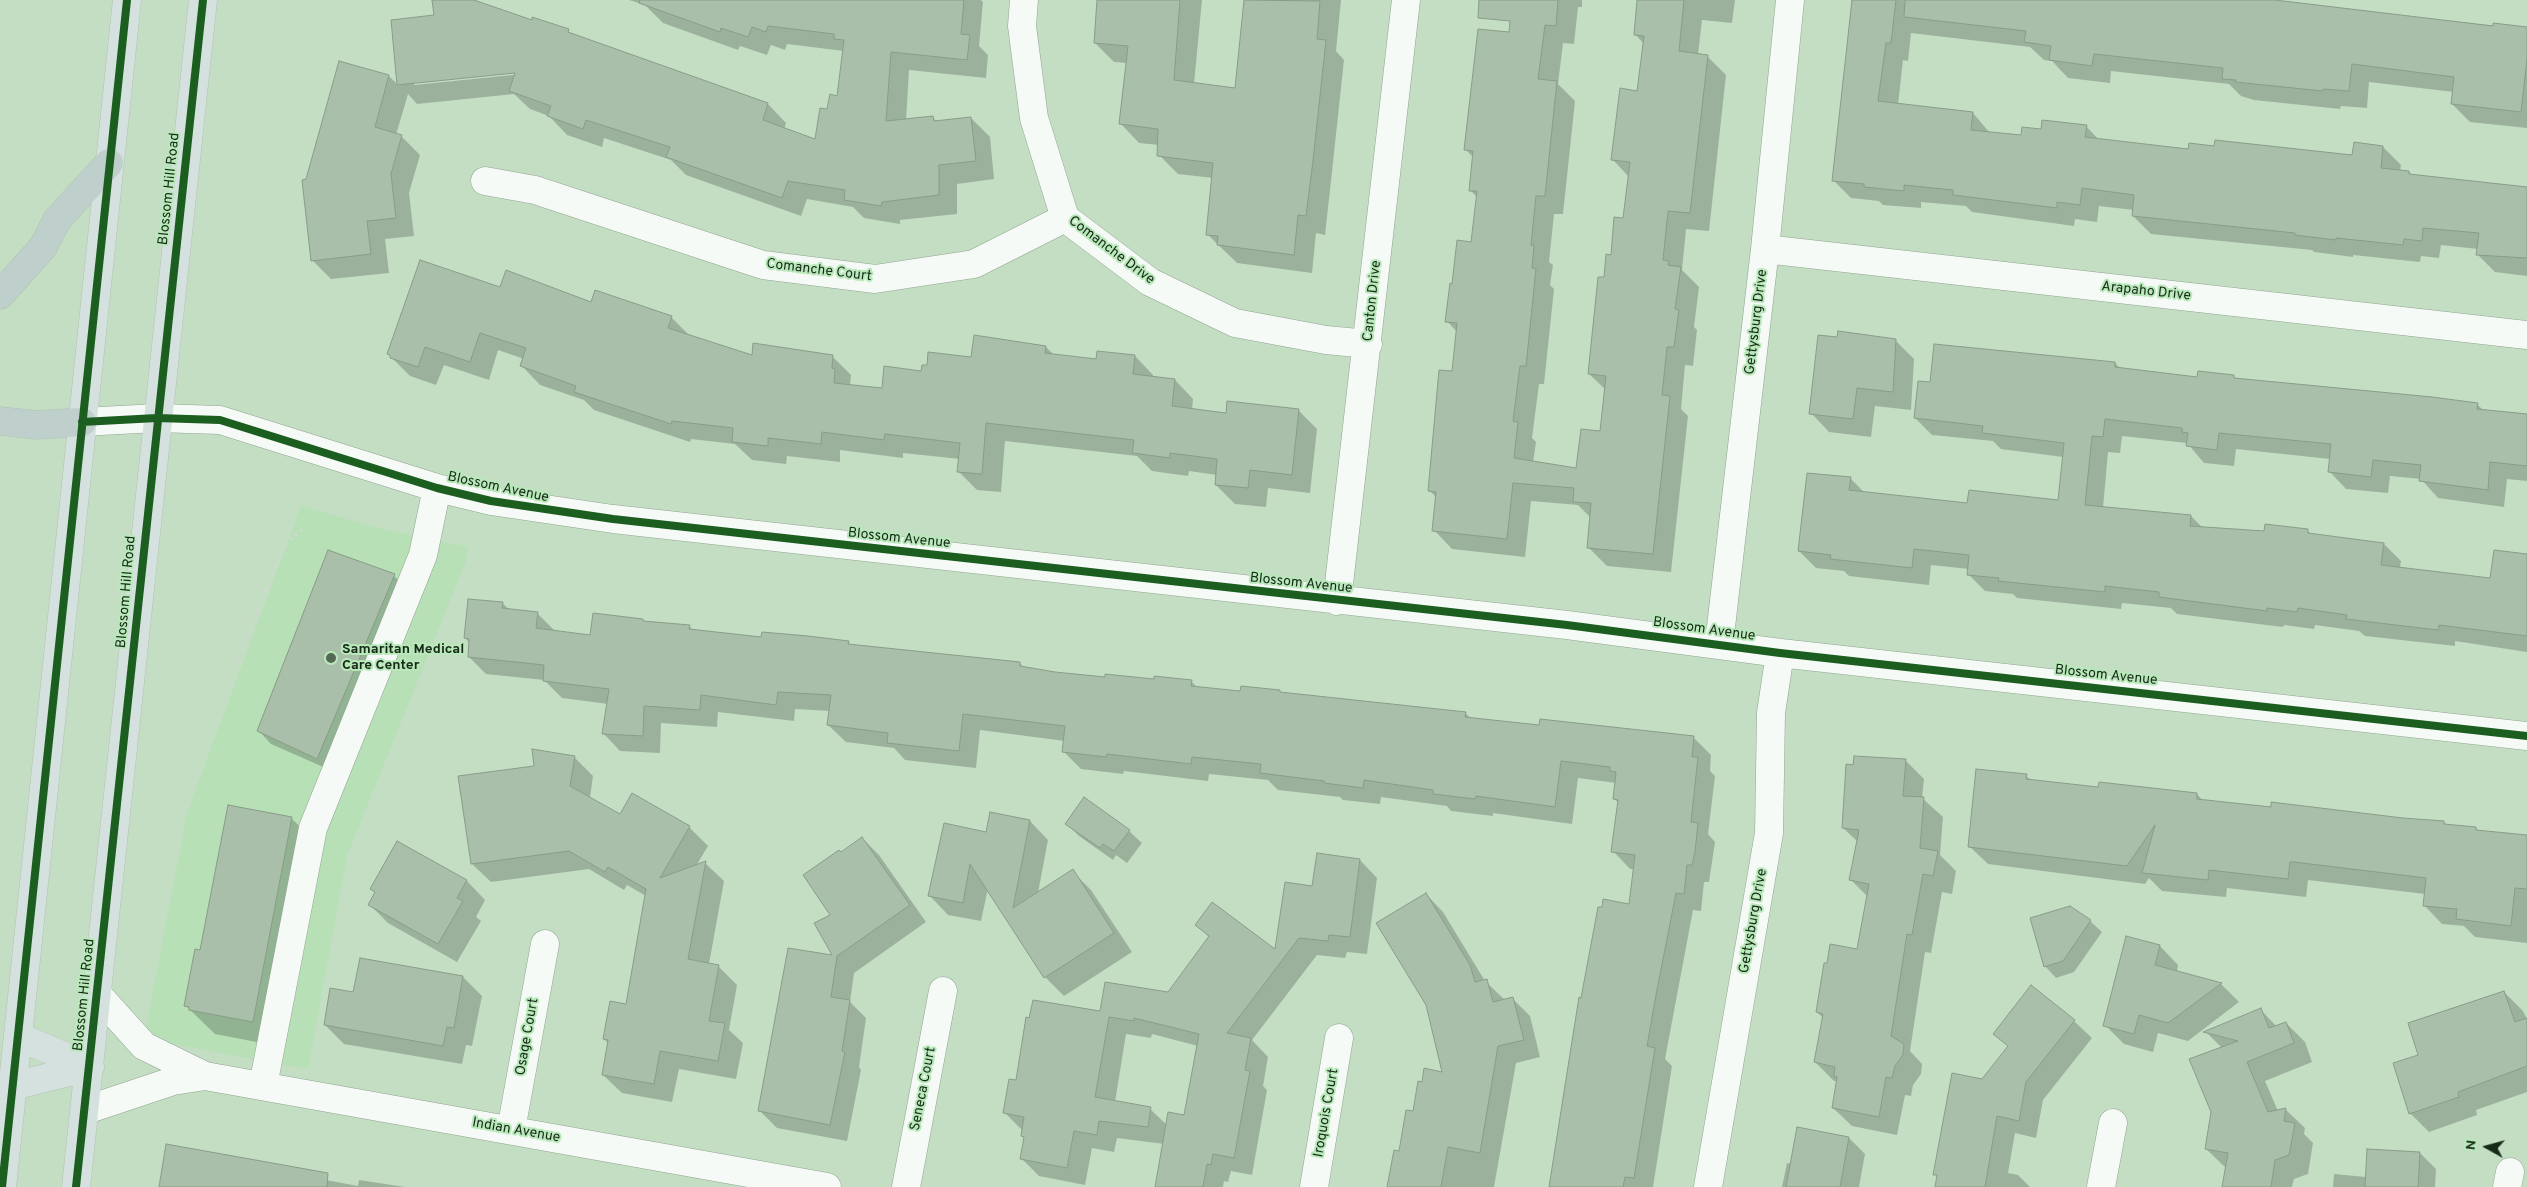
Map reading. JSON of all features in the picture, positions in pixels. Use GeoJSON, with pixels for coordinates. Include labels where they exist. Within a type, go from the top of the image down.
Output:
{"type":"FeatureCollection","features":[{"type":"Feature","properties":{"kind":"highway"},"geometry":{"type":"LineString","coordinates":[[0,295],[11,286],[43,247],[57,220],[110,163]]}},
{"type":"Feature","properties":{"kind":"highway"},"geometry":{"type":"LineString","coordinates":[[0,421],[37,425],[82,422]]}},
{"type":"Feature","properties":{"kind":"main road"},"geometry":{"type":"LineString","coordinates":[[2,1187],[10,1036],[82,422],[127,0]]}},
{"type":"Feature","properties":{"kind":"main road","name":"Blossom Hill Road"},"geometry":{"type":"LineString","coordinates":[[76,1187],[86,1110],[157,418],[203,0]]}},
{"type":"Feature","properties":{"kind":"main road"},"geometry":{"type":"LineString","coordinates":[[10,1036],[90,1067]]}},
{"type":"Feature","properties":{"kind":"main road"},"geometry":{"type":"LineString","coordinates":[[6,1085],[90,1067]]}},
{"type":"Feature","properties":{"kind":"street","name":"Comanche Drive"},"geometry":{"type":"LineString","coordinates":[[1024,0],[1022,26],[1034,118],[1065,218],[1150,282],[1235,323],[1326,340],[1368,344]]}},
{"type":"Feature","properties":{"kind":"street","name":"Canton Drive"},"geometry":{"type":"LineString","coordinates":[[1337,601],[1406,0]]}},
{"type":"Feature","properties":{"kind":"street","name":"Gettysburg Drive"},"geometry":{"type":"LineString","coordinates":[[1719,644],[1765,249],[1790,0]]}},
{"type":"Feature","properties":{"kind":"street","name":"Comanche Court"},"geometry":{"type":"LineString","coordinates":[[484,181],[535,190],[763,265],[876,279],[974,264],[1065,218]]}},
{"type":"Feature","properties":{"kind":"street","name":"Arapaho Drive"},"geometry":{"type":"LineString","coordinates":[[1765,249],[2527,335]]}},
{"type":"Feature","properties":{"kind":"street","name":"Blossom Avenue"},"geometry":{"type":"LineString","coordinates":[[82,422],[157,418],[189,418],[228,422],[437,488],[500,503],[613,519],[1337,601],[1576,626],[1780,653],[2527,736]]}},
{"type":"Feature","properties":{"kind":"street"},"geometry":{"type":"LineString","coordinates":[[263,1086],[313,828],[423,555],[437,488]]}},
{"type":"Feature","properties":{"kind":"street","name":"Gettysburg Drive"},"geometry":{"type":"LineString","coordinates":[[1708,1187],[1769,833],[1771,713],[1780,653]]}},
{"type":"Feature","properties":{"kind":"street","name":"Osage Court"},"geometry":{"type":"LineString","coordinates":[[511,1130],[545,944]]}},
{"type":"Feature","properties":{"kind":"street","name":"Seneca Court"},"geometry":{"type":"LineString","coordinates":[[906,1187],[943,991]]}},
{"type":"Feature","properties":{"kind":"street","name":"Indian Avenue"},"geometry":{"type":"LineString","coordinates":[[98,995],[144,1046],[205,1076],[827,1187]]}},
{"type":"Feature","properties":{"kind":"street","name":"Iroquois Court"},"geometry":{"type":"LineString","coordinates":[[1314,1187],[1339,1038]]}},
{"type":"Feature","properties":{"kind":"street","name":"Indian Avenue"},"geometry":{"type":"LineString","coordinates":[[86,1110],[173,1080],[205,1076]]}},
{"type":"Feature","properties":{"kind":"street"},"geometry":{"type":"LineString","coordinates":[[2101,1187],[2113,1123]]}},
{"type":"Feature","properties":{"kind":"path"},"geometry":{"type":"LineString","coordinates":[[234,664],[285,545],[303,528]]}},
{"type":"Feature","properties":{"kind":"shaded area"},"geometry":{"type":"Polygon","coordinates":[[[301,506],[382,529],[468,547],[466,561],[347,856],[308,1069],[144,1039],[187,813],[301,506]]]}},
{"type":"Feature","properties":{"kind":"building"},"geometry":{"type":"Polygon","coordinates":[[[432,0],[474,0],[532,20],[532,17],[569,29],[568,32],[768,103],[763,120],[815,139],[820,108],[827,109],[830,94],[837,96],[844,40],[834,39],[834,34],[768,26],[766,32],[752,27],[748,37],[721,28],[720,32],[639,3],[640,0],[964,0],[961,34],[970,35],[967,60],[891,52],[886,121],[933,116],[934,121],[971,117],[976,161],[939,165],[939,195],[882,202],[881,206],[844,200],[845,190],[788,181],[782,198],[666,157],[670,147],[586,120],[583,129],[547,116],[551,106],[509,91],[515,73],[397,85],[391,20],[434,15],[432,0]]]}},
{"type":"Feature","properties":{"kind":"building"},"geometry":{"type":"Polygon","coordinates":[[[1097,0],[1180,0],[1174,80],[1235,88],[1244,0],[1320,1],[1317,39],[1326,40],[1306,216],[1298,215],[1294,255],[1217,245],[1218,236],[1206,235],[1213,163],[1157,156],[1158,129],[1119,124],[1128,46],[1094,43],[1097,0]]]}},
{"type":"Feature","properties":{"kind":"building"},"geometry":{"type":"Polygon","coordinates":[[[1479,0],[1558,0],[1556,26],[1545,25],[1538,79],[1557,81],[1545,196],[1536,196],[1531,245],[1534,245],[1532,268],[1536,269],[1526,366],[1520,366],[1513,421],[1518,422],[1514,458],[1576,468],[1581,429],[1600,431],[1606,376],[1588,374],[1598,277],[1604,277],[1606,254],[1611,255],[1614,217],[1623,218],[1630,162],[1611,160],[1620,88],[1637,91],[1644,36],[1634,35],[1637,0],[1684,0],[1679,51],[1708,55],[1690,213],[1668,211],[1663,260],[1669,261],[1668,265],[1681,267],[1675,309],[1679,310],[1674,347],[1667,347],[1662,395],[1670,396],[1653,554],[1587,548],[1591,503],[1573,502],[1574,488],[1513,483],[1507,539],[1432,531],[1436,492],[1428,491],[1439,370],[1452,371],[1457,323],[1445,322],[1450,283],[1452,284],[1457,240],[1471,242],[1477,191],[1469,191],[1473,151],[1464,150],[1478,29],[1509,32],[1510,21],[1478,18],[1479,0]]]}},
{"type":"Feature","properties":{"kind":"building"},"geometry":{"type":"Polygon","coordinates":[[[1852,0],[1896,0],[1891,43],[1886,43],[1878,101],[1973,112],[1971,130],[2021,135],[2022,127],[2041,129],[2042,120],[2087,125],[2085,137],[2188,149],[2189,143],[2214,146],[2215,140],[2352,155],[2354,142],[2383,146],[2381,168],[2409,171],[2409,174],[2527,187],[2527,258],[2476,255],[2479,233],[2423,228],[2422,241],[2404,239],[2403,245],[2336,238],[2336,240],[2295,235],[2295,233],[2132,216],[2134,195],[2082,188],[2080,205],[2057,202],[2057,208],[1953,195],[1953,190],[1904,185],[1904,191],[1864,187],[1864,184],[1832,181],[1852,0]]]}},
{"type":"Feature","properties":{"kind":"building"},"geometry":{"type":"Polygon","coordinates":[[[1905,0],[2275,0],[2493,26],[2493,23],[2527,27],[2527,59],[2521,112],[2451,104],[2454,77],[2352,64],[2349,91],[2323,89],[2323,91],[2235,82],[2236,80],[2222,79],[2223,68],[2094,54],[2092,66],[2049,60],[2051,46],[2024,42],[2026,31],[1904,17],[1905,0]]]}},
{"type":"Feature","properties":{"kind":"building"},"geometry":{"type":"Polygon","coordinates":[[[339,61],[389,75],[375,127],[402,135],[391,174],[396,218],[367,221],[371,254],[311,261],[302,180],[306,179],[339,61]]]}},
{"type":"Feature","properties":{"kind":"building"},"geometry":{"type":"Polygon","coordinates":[[[420,260],[500,287],[506,270],[591,302],[595,290],[672,316],[668,328],[752,355],[753,343],[833,355],[834,383],[882,388],[884,366],[921,371],[922,365],[927,365],[928,352],[971,357],[974,335],[1046,346],[1045,353],[1096,359],[1097,351],[1135,355],[1133,374],[1175,379],[1172,406],[1226,413],[1227,401],[1299,409],[1292,475],[1250,470],[1248,488],[1215,485],[1217,459],[1170,453],[1170,458],[1132,453],[1134,440],[986,423],[982,474],[957,472],[960,443],[885,434],[884,440],[822,432],[821,444],[768,438],[768,446],[732,442],[733,428],[672,421],[671,424],[574,392],[576,386],[520,366],[526,348],[480,333],[470,362],[425,347],[418,367],[390,358],[390,355],[387,354],[420,260]]]}},
{"type":"Feature","properties":{"kind":"building"},"geometry":{"type":"Polygon","coordinates":[[[1838,331],[1896,339],[1893,392],[1857,388],[1853,419],[1809,414],[1818,335],[1837,337],[1838,331]]]}},
{"type":"Feature","properties":{"kind":"building"},"geometry":{"type":"Polygon","coordinates":[[[1934,344],[2115,362],[2115,367],[2197,377],[2198,371],[2234,375],[2234,378],[2432,397],[2478,403],[2477,409],[2527,414],[2527,466],[2490,462],[2488,490],[2419,481],[2421,465],[2373,460],[2371,477],[2328,472],[2331,444],[2219,433],[2217,450],[2186,446],[2188,433],[2182,432],[2182,428],[2105,419],[2103,437],[2092,436],[2085,505],[2191,515],[2190,526],[2264,531],[2265,524],[2308,529],[2308,533],[2384,543],[2381,565],[2490,578],[2494,550],[2527,554],[2527,636],[2439,625],[2438,630],[2346,619],[2347,615],[2298,608],[2297,612],[2267,608],[2267,611],[2159,597],[2159,592],[2105,586],[2105,592],[1998,581],[1999,578],[1967,575],[1969,555],[1914,549],[1912,568],[1830,559],[1831,555],[1798,551],[1807,473],[1851,477],[1849,490],[1967,503],[1969,490],[2058,500],[2064,443],[1982,433],[1983,426],[1914,418],[1918,381],[1930,382],[1934,344]]]}},
{"type":"Feature","properties":{"kind":"building"},"geometry":{"type":"Polygon","coordinates":[[[328,550],[395,574],[317,759],[257,731],[328,550]]]}},
{"type":"Feature","properties":{"kind":"building"},"geometry":{"type":"Polygon","coordinates":[[[468,599],[503,602],[502,608],[538,612],[536,628],[590,635],[593,613],[643,619],[643,621],[690,625],[689,629],[761,637],[762,632],[808,636],[849,641],[848,644],[1020,662],[1020,666],[1055,672],[1105,677],[1105,674],[1154,679],[1154,676],[1192,680],[1191,686],[1240,691],[1241,686],[1466,712],[1465,717],[1539,725],[1540,719],[1694,736],[1692,757],[1698,757],[1691,822],[1698,823],[1695,852],[1692,865],[1687,865],[1684,894],[1676,893],[1656,995],[1647,1046],[1655,1048],[1634,1178],[1625,1177],[1623,1187],[1549,1187],[1579,997],[1581,998],[1598,907],[1602,907],[1603,899],[1629,904],[1635,855],[1611,852],[1618,800],[1613,799],[1616,772],[1610,771],[1610,767],[1561,761],[1555,807],[1476,796],[1475,799],[1433,794],[1433,790],[1364,780],[1363,788],[1324,783],[1324,781],[1260,773],[1261,764],[1192,757],[1191,764],[1107,754],[1106,757],[1062,752],[1065,726],[963,714],[959,751],[887,743],[888,733],[827,725],[831,695],[778,692],[776,705],[701,695],[700,710],[644,706],[643,736],[602,734],[609,689],[543,681],[544,665],[468,657],[469,639],[464,638],[468,599]]]}},
{"type":"Feature","properties":{"kind":"building"},"geometry":{"type":"Polygon","coordinates":[[[532,749],[575,756],[570,786],[620,814],[632,793],[690,826],[660,878],[706,861],[688,959],[719,965],[709,1021],[725,1023],[718,1061],[660,1051],[654,1084],[602,1075],[608,1040],[603,1039],[610,1001],[626,1004],[646,889],[608,867],[605,872],[569,851],[471,864],[458,776],[534,766],[532,749]]]}},
{"type":"Feature","properties":{"kind":"building"},"geometry":{"type":"Polygon","coordinates":[[[1854,756],[1906,759],[1903,796],[1924,797],[1920,848],[1938,851],[1933,876],[1923,874],[1912,935],[1907,934],[1891,1036],[1904,1044],[1903,1055],[1895,1066],[1892,1078],[1886,1077],[1879,1117],[1832,1108],[1837,1077],[1834,1076],[1835,1067],[1814,1062],[1823,1014],[1816,1012],[1824,963],[1827,963],[1830,944],[1857,949],[1869,884],[1849,880],[1859,830],[1842,828],[1846,764],[1853,765],[1854,756]]]}},
{"type":"Feature","properties":{"kind":"building"},"geometry":{"type":"Polygon","coordinates":[[[1976,769],[2027,774],[2026,779],[2098,787],[2099,782],[2197,793],[2197,799],[2271,807],[2271,802],[2444,821],[2444,824],[2476,827],[2476,830],[2527,835],[2527,889],[2515,888],[2511,926],[2456,919],[2457,909],[2423,906],[2426,878],[2294,862],[2290,862],[2288,879],[2209,870],[2208,880],[2142,873],[2155,825],[2127,866],[1968,847],[1976,769]]]}},
{"type":"Feature","properties":{"kind":"building"},"geometry":{"type":"Polygon","coordinates":[[[1084,797],[1130,830],[1114,851],[1103,844],[1100,848],[1065,824],[1084,797]]]}},
{"type":"Feature","properties":{"kind":"building"},"geometry":{"type":"Polygon","coordinates":[[[228,805],[292,817],[253,1022],[189,1010],[189,1007],[184,1006],[195,949],[200,950],[228,805]]]}},
{"type":"Feature","properties":{"kind":"building"},"geometry":{"type":"Polygon","coordinates":[[[990,812],[1030,820],[1013,908],[1073,869],[1114,933],[1044,978],[970,864],[963,903],[928,896],[944,823],[986,832],[990,812]]]}},
{"type":"Feature","properties":{"kind":"building"},"geometry":{"type":"Polygon","coordinates":[[[862,837],[910,905],[837,956],[831,997],[850,1000],[842,1051],[845,1052],[830,1125],[758,1111],[788,948],[832,955],[814,923],[830,915],[803,875],[839,850],[841,852],[862,837]]]}},
{"type":"Feature","properties":{"kind":"building"},"geometry":{"type":"Polygon","coordinates":[[[397,841],[467,880],[457,898],[463,901],[438,944],[368,905],[375,892],[370,889],[397,841]]]}},
{"type":"Feature","properties":{"kind":"building"},"geometry":{"type":"Polygon","coordinates":[[[1317,853],[1360,859],[1350,937],[1329,935],[1328,941],[1299,938],[1227,1033],[1251,1038],[1245,1070],[1250,1071],[1234,1158],[1213,1154],[1211,1165],[1207,1164],[1203,1187],[1155,1187],[1168,1112],[1184,1115],[1199,1034],[1134,1018],[1134,1021],[1109,1017],[1095,1097],[1151,1107],[1148,1127],[1099,1121],[1097,1135],[1074,1131],[1067,1168],[1020,1159],[1024,1137],[1021,1136],[1024,1117],[1003,1113],[1009,1079],[1016,1080],[1026,1017],[1029,1018],[1033,1000],[1100,1011],[1105,982],[1168,992],[1209,936],[1195,925],[1212,902],[1275,949],[1285,882],[1312,886],[1317,853]]]}},
{"type":"Feature","properties":{"kind":"building"},"geometry":{"type":"Polygon","coordinates":[[[1426,893],[1470,965],[1475,982],[1487,979],[1493,1002],[1513,997],[1524,1040],[1498,1046],[1480,1153],[1448,1147],[1441,1187],[1387,1187],[1394,1150],[1399,1151],[1406,1110],[1413,1111],[1418,1081],[1422,1082],[1424,1068],[1442,1072],[1426,1005],[1376,923],[1426,893]]]}},
{"type":"Feature","properties":{"kind":"building"},"geometry":{"type":"Polygon","coordinates":[[[2070,906],[2091,920],[2063,961],[2044,967],[2030,918],[2070,906]]]}},
{"type":"Feature","properties":{"kind":"building"},"geometry":{"type":"Polygon","coordinates":[[[2126,936],[2160,945],[2155,965],[2222,983],[2168,1023],[2139,1015],[2134,1034],[2103,1026],[2126,936]]]}},
{"type":"Feature","properties":{"kind":"building"},"geometry":{"type":"Polygon","coordinates":[[[360,958],[463,976],[454,1028],[447,1027],[443,1046],[324,1025],[330,988],[353,992],[360,958]]]}},
{"type":"Feature","properties":{"kind":"building"},"geometry":{"type":"Polygon","coordinates":[[[2031,985],[2075,1020],[2026,1082],[2019,1121],[1997,1116],[1985,1187],[1935,1187],[1937,1175],[1933,1175],[1952,1073],[1982,1079],[2008,1046],[1993,1034],[2031,985]]]}},
{"type":"Feature","properties":{"kind":"building"},"geometry":{"type":"Polygon","coordinates":[[[2504,991],[2515,1022],[2527,1018],[2527,1066],[2458,1092],[2459,1097],[2409,1114],[2393,1063],[2418,1055],[2408,1023],[2504,991]]]}},
{"type":"Feature","properties":{"kind":"building"},"geometry":{"type":"Polygon","coordinates":[[[2261,1008],[2269,1028],[2286,1022],[2294,1043],[2247,1062],[2268,1112],[2286,1108],[2284,1121],[2295,1123],[2289,1155],[2275,1160],[2271,1187],[2222,1187],[2228,1153],[2205,1149],[2211,1112],[2189,1059],[2238,1041],[2203,1032],[2261,1008]]]}},
{"type":"Feature","properties":{"kind":"building"},"geometry":{"type":"Polygon","coordinates":[[[1797,1127],[1849,1137],[1840,1187],[1786,1187],[1797,1127]]]}},
{"type":"Feature","properties":{"kind":"building"},"geometry":{"type":"Polygon","coordinates":[[[166,1144],[328,1173],[327,1187],[159,1187],[166,1144]]]}},
{"type":"Feature","properties":{"kind":"building"},"geometry":{"type":"Polygon","coordinates":[[[2367,1149],[2420,1152],[2418,1187],[2365,1187],[2367,1149]]]}},
{"type":"Feature","properties":{"kind":"cycle path"},"geometry":{"type":"LineString","coordinates":[[2,1187],[127,0]]}},
{"type":"Feature","properties":{"kind":"cycle path"},"geometry":{"type":"LineString","coordinates":[[76,1187],[203,0]]}},
{"type":"Feature","properties":{"kind":"cycle path"},"geometry":{"type":"LineString","coordinates":[[82,422],[157,418],[220,420],[437,488],[491,501],[613,519],[1567,625],[1780,653],[2527,736]]}},
{"type":"Feature","properties":{"kind":"place","name":"Samaritan Medical Care Center"},"geometry":{"type":"Point","coordinates":[331,658]}}]}
